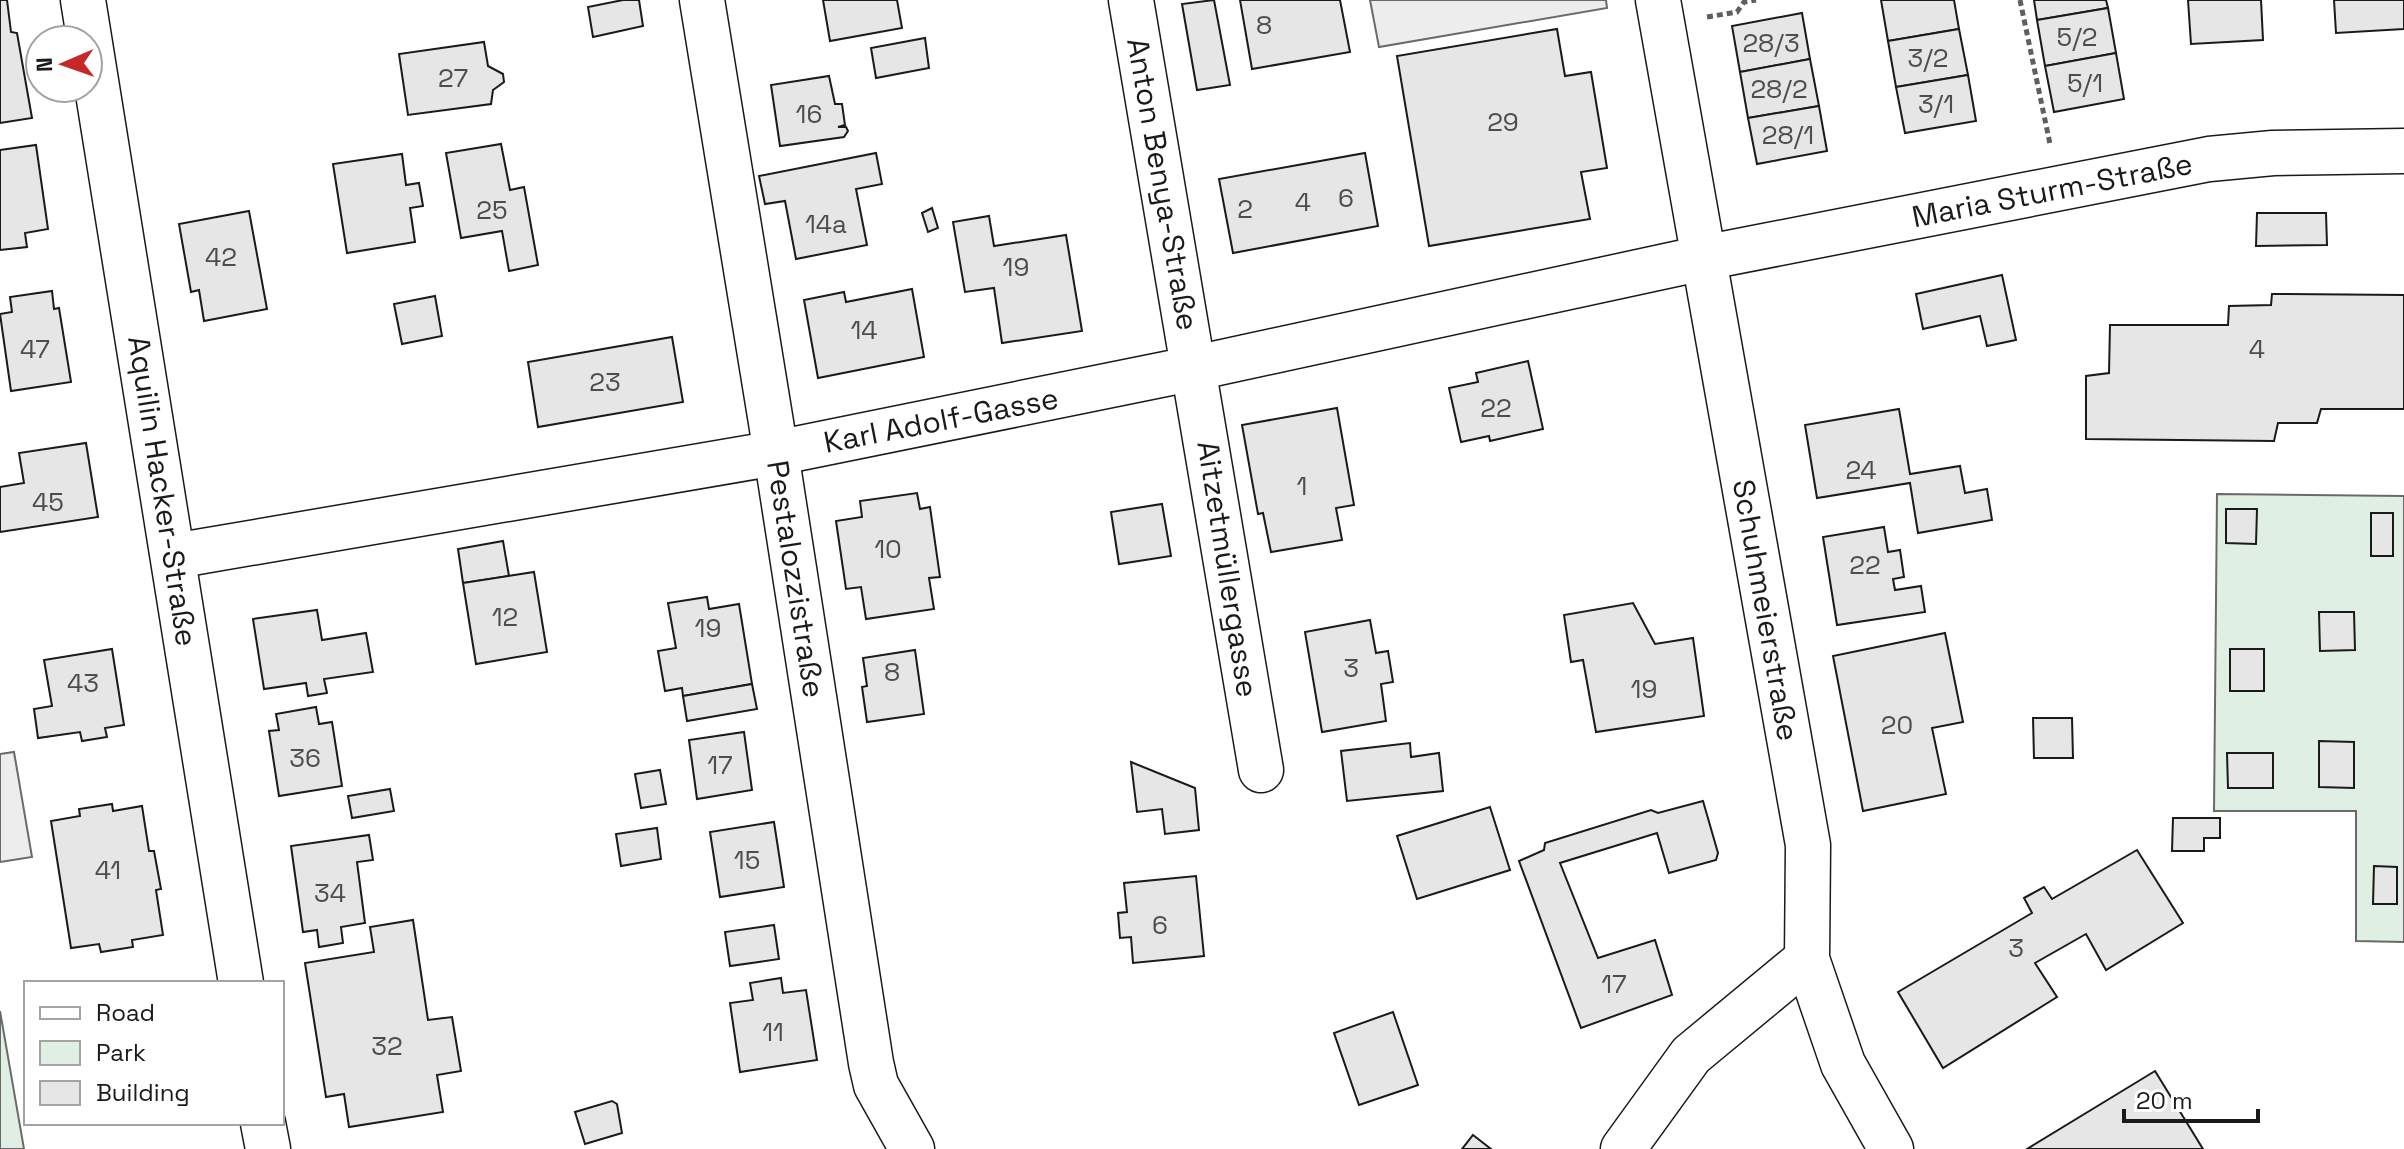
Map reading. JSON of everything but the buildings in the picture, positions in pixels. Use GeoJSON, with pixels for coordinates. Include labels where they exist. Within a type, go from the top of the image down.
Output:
{"type":"FeatureCollection","features":[{"type":"Feature","properties":{"kind":"street","name":"Aquilin Hacker-Straße"},"geometry":{"type":"LineString","coordinates":[[83,0],[241,981]]}},
{"type":"Feature","properties":{"kind":"street","name":"Pestalozzistraße"},"geometry":{"type":"LineString","coordinates":[[702,0],[871,1063],[876,1085],[912,1149]]}},
{"type":"Feature","properties":{"kind":"street","name":"Anton Benya-Straße"},"geometry":{"type":"LineString","coordinates":[[1131,0],[1195,368]]}},
{"type":"Feature","properties":{"kind":"street","name":"Schuhmeierstraße"},"geometry":{"type":"LineString","coordinates":[[1660,12],[1808,845],[1807,959],[1843,1064],[1891,1149]]}},
{"type":"Feature","properties":{"kind":"street","name":"Maria Sturm-Straße"},"geometry":{"type":"LineString","coordinates":[[1703,258],[2232,156],[2404,151]]}},
{"type":"Feature","properties":{"kind":"street","name":"Karl Adolf-Gasse"},"geometry":{"type":"LineString","coordinates":[[174,556],[776,453],[1195,368],[1703,258]]}},
{"type":"Feature","properties":{"kind":"street","name":"Aitzetmüllergasse"},"geometry":{"type":"LineString","coordinates":[[1195,368],[1261,770]]}},
{"type":"Feature","properties":{"kind":"street"},"geometry":{"type":"LineString","coordinates":[[1623,1149],[1691,1055],[1807,959]]}},
{"type":"Feature","properties":{"kind":"street"},"geometry":{"type":"LineString","coordinates":[[263,1125],[268,1149]]}},
{"type":"Feature","properties":{"kind":"path"},"geometry":{"type":"LineString","coordinates":[[1660,12],[1737,12],[1744,2],[1756,0]]}},
{"type":"Feature","properties":{"kind":"path"},"geometry":{"type":"LineString","coordinates":[[2020,0],[2059,189]]}},
{"type":"Feature","properties":{"kind":"green space"},"geometry":{"type":"Polygon","coordinates":[[[2217,494],[2404,496],[2404,942],[2356,941],[2356,811],[2214,811],[2217,494]]]}},
{"type":"Feature","properties":{"kind":"green space"},"geometry":{"type":"Polygon","coordinates":[[[0,1011],[24,1149],[0,1149],[0,1011]]]}},
{"type":"Feature","properties":{"kind":"shaded area"},"geometry":{"type":"Polygon","coordinates":[[[1370,0],[1606,0],[1607,8],[1379,47],[1370,0]]]}},
{"type":"Feature","properties":{"kind":"shaded area"},"geometry":{"type":"Polygon","coordinates":[[[14,752],[32,857],[0,862],[0,754],[14,752]]]}}]}
